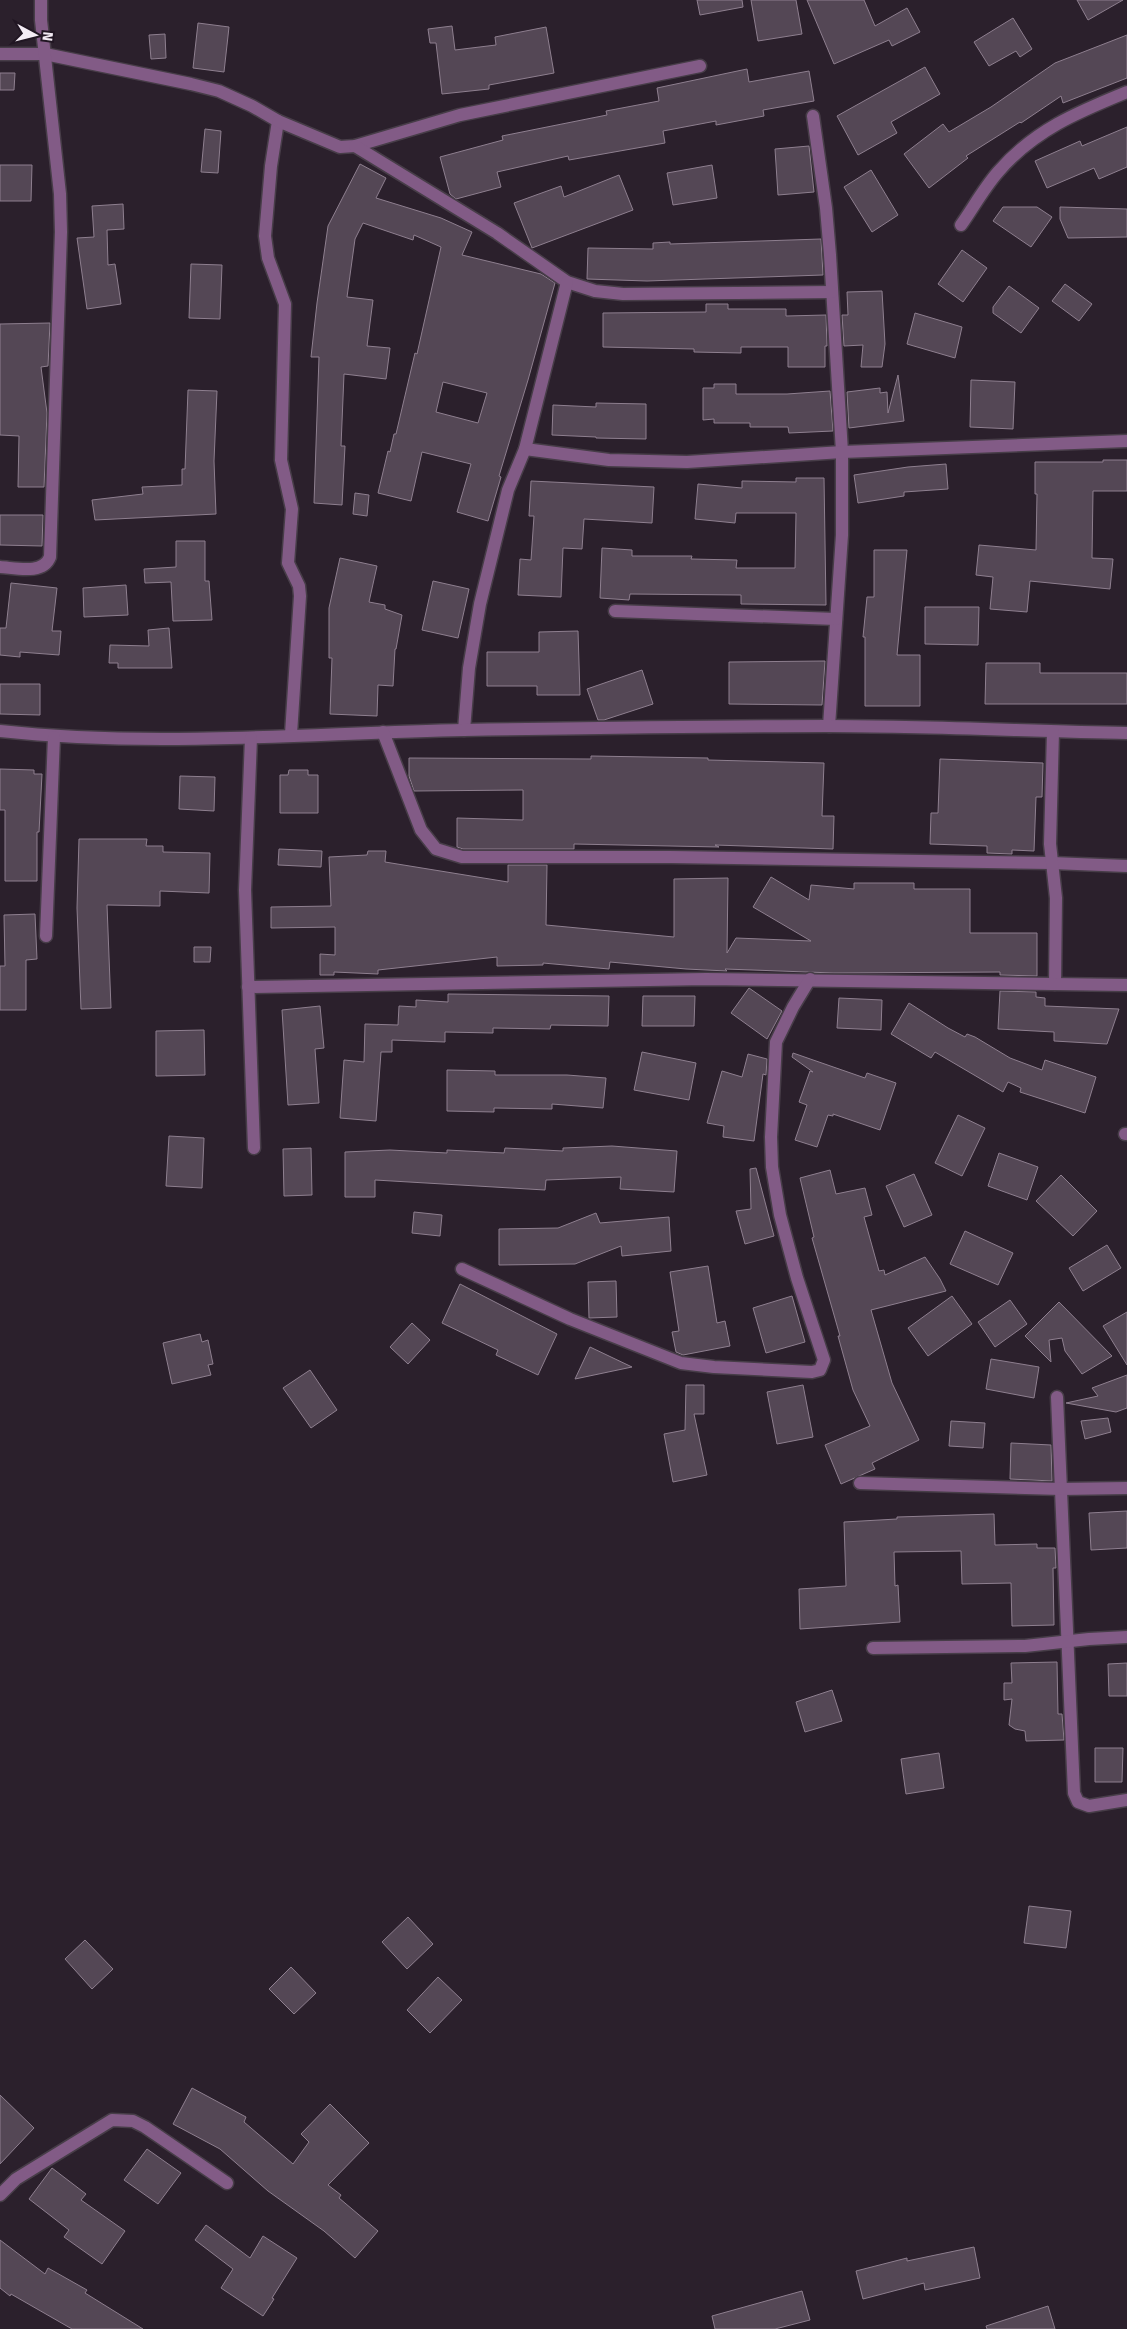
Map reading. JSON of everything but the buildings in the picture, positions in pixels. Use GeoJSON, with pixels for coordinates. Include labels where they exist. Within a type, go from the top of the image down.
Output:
{"type":"FeatureCollection","features":[{"type":"Feature","properties":{"kind":"street"},"geometry":{"type":"LineString","coordinates":[[0,567],[42,568],[47,564],[50,557],[61,232],[60,194],[41,0]]}},
{"type":"Feature","properties":{"kind":"street"},"geometry":{"type":"LineString","coordinates":[[0,54],[46,54],[96,63],[219,91],[252,106],[278,121],[340,147],[355,146],[460,115],[700,66]]}},
{"type":"Feature","properties":{"kind":"street"},"geometry":{"type":"LineString","coordinates":[[961,226],[998,172],[1039,135],[1071,115],[1127,92]]}},
{"type":"Feature","properties":{"kind":"street"},"geometry":{"type":"LineString","coordinates":[[813,116],[826,208],[842,452],[842,535],[829,726]]}},
{"type":"Feature","properties":{"kind":"street"},"geometry":{"type":"LineString","coordinates":[[278,121],[271,166],[265,236],[268,258],[285,304],[281,460],[292,509],[288,562],[299,586],[300,596],[291,734]]}},
{"type":"Feature","properties":{"kind":"street"},"geometry":{"type":"LineString","coordinates":[[355,146],[497,233],[568,282],[595,291],[623,294],[832,292]]}},
{"type":"Feature","properties":{"kind":"street"},"geometry":{"type":"LineString","coordinates":[[464,730],[469,668],[480,604],[508,490],[526,449],[568,282]]}},
{"type":"Feature","properties":{"kind":"street"},"geometry":{"type":"LineString","coordinates":[[526,449],[609,460],[688,462],[842,452],[1127,441]]}},
{"type":"Feature","properties":{"kind":"street"},"geometry":{"type":"LineString","coordinates":[[615,610],[836,619]]}},
{"type":"Feature","properties":{"kind":"street"},"geometry":{"type":"LineString","coordinates":[[0,731],[54,737],[250,738],[291,734],[464,730],[829,726],[1127,733]]}},
{"type":"Feature","properties":{"kind":"street"},"geometry":{"type":"LineString","coordinates":[[383,732],[421,830],[436,849],[462,858],[671,857],[1052,863],[1127,866]]}},
{"type":"Feature","properties":{"kind":"street"},"geometry":{"type":"LineString","coordinates":[[1053,732],[1050,844],[1056,898],[1055,984]]}},
{"type":"Feature","properties":{"kind":"street"},"geometry":{"type":"LineString","coordinates":[[46,936],[54,737]]}},
{"type":"Feature","properties":{"kind":"street"},"geometry":{"type":"LineString","coordinates":[[250,738],[245,890],[254,1148]]}},
{"type":"Feature","properties":{"kind":"street"},"geometry":{"type":"LineString","coordinates":[[248,987],[706,978],[1127,985]]}},
{"type":"Feature","properties":{"kind":"street"},"geometry":{"type":"LineString","coordinates":[[462,1269],[570,1318],[681,1363],[714,1367],[812,1372],[820,1370],[824,1360],[783,1224],[772,1167],[771,1137],[776,1042],[793,1007],[810,979]]}},
{"type":"Feature","properties":{"kind":"street"},"geometry":{"type":"LineString","coordinates":[[1057,1397],[1067,1642],[1076,1798],[1083,1805],[1089,1806],[1127,1800]]}},
{"type":"Feature","properties":{"kind":"street"},"geometry":{"type":"LineString","coordinates":[[860,1484],[1061,1489],[1127,1488]]}},
{"type":"Feature","properties":{"kind":"street"},"geometry":{"type":"LineString","coordinates":[[873,1648],[1025,1646],[1127,1637]]}},
{"type":"Feature","properties":{"kind":"street"},"geometry":{"type":"LineString","coordinates":[[0,2195],[16,2179],[112,2120],[133,2121],[145,2127],[227,2183]]}}]}
